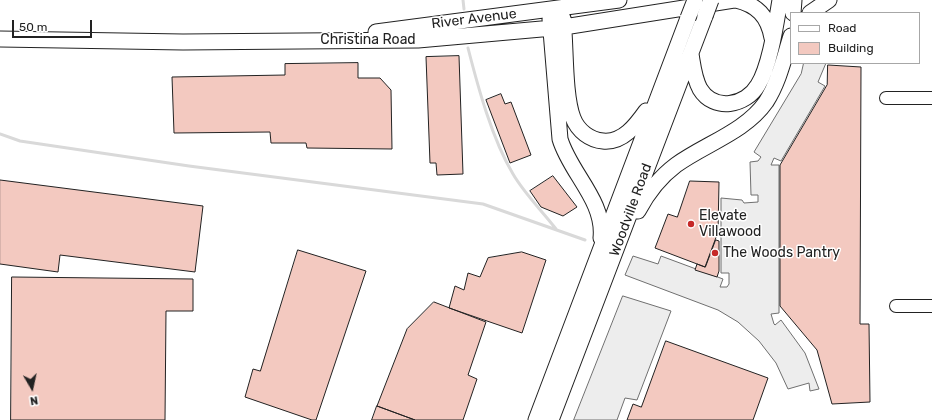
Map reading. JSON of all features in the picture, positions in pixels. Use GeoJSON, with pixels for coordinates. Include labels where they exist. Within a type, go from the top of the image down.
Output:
{"type":"FeatureCollection","features":[{"type":"Feature","properties":{"kind":"main road","name":"River Avenue"},"geometry":{"type":"LineString","coordinates":[[330,40],[416,26],[556,10],[619,0]]}},
{"type":"Feature","properties":{"kind":"main road","name":"Woodville Road"},"geometry":{"type":"LineString","coordinates":[[536,420],[660,89],[695,0]]}},
{"type":"Feature","properties":{"kind":"main road","name":"Woodville Road"},"geometry":{"type":"LineString","coordinates":[[551,420],[711,0]]}},
{"type":"Feature","properties":{"kind":"main road"},"geometry":{"type":"LineString","coordinates":[[735,0],[752,5],[760,10],[768,20],[772,39]]}},
{"type":"Feature","properties":{"kind":"main road","name":"Christina Road"},"geometry":{"type":"LineString","coordinates":[[0,39],[175,42],[418,40],[557,28],[735,0]]}},
{"type":"Feature","properties":{"kind":"main road"},"geometry":{"type":"LineString","coordinates":[[691,53],[697,82],[701,90],[708,98],[717,102],[735,103],[745,100],[752,94],[759,84],[772,39],[780,0]]}},
{"type":"Feature","properties":{"kind":"main road"},"geometry":{"type":"LineString","coordinates":[[793,12],[794,0]]}},
{"type":"Feature","properties":{"kind":"main road"},"geometry":{"type":"LineString","coordinates":[[811,12],[829,0]]}},
{"type":"Feature","properties":{"kind":"main road"},"geometry":{"type":"LineString","coordinates":[[556,10],[560,139],[569,161],[597,209],[602,229],[600,249]]}},
{"type":"Feature","properties":{"kind":"main road"},"geometry":{"type":"LineString","coordinates":[[557,28],[571,110],[574,119],[586,135],[595,140],[606,141],[615,140],[625,135],[642,118],[660,89]]}},
{"type":"Feature","properties":{"kind":"main road"},"geometry":{"type":"LineString","coordinates":[[618,247],[644,201],[665,174],[688,157],[742,125],[755,115],[766,102],[775,86],[790,39]]}},
{"type":"Feature","properties":{"kind":"street"},"geometry":{"type":"LineString","coordinates":[[886,98],[932,98]]}},
{"type":"Feature","properties":{"kind":"street"},"geometry":{"type":"LineString","coordinates":[[896,306],[932,306]]}},
{"type":"Feature","properties":{"kind":"shaded area"},"geometry":{"type":"Polygon","coordinates":[[[804,64],[826,64],[818,82],[825,86],[781,161],[774,158],[771,165],[779,165],[779,313],[771,314],[774,324],[775,325],[781,320],[805,353],[819,389],[810,391],[809,383],[788,389],[776,363],[759,341],[738,322],[718,310],[625,275],[633,256],[658,264],[661,256],[723,279],[720,287],[727,287],[729,284],[729,273],[721,273],[721,198],[742,200],[744,203],[758,202],[758,195],[751,195],[750,162],[758,161],[761,157],[754,152],[801,74],[804,64]]]}},
{"type":"Feature","properties":{"kind":"shaded area"},"geometry":{"type":"Polygon","coordinates":[[[623,296],[671,311],[637,400],[625,398],[617,420],[574,420],[623,296]]]}},
{"type":"Feature","properties":{"kind":"building"},"geometry":{"type":"Polygon","coordinates":[[[459,56],[463,174],[437,175],[436,163],[430,163],[426,57],[459,56]]]}},
{"type":"Feature","properties":{"kind":"building"},"geometry":{"type":"Polygon","coordinates":[[[358,63],[358,78],[380,78],[391,90],[392,149],[307,148],[306,143],[271,143],[270,132],[174,133],[172,77],[285,75],[285,64],[358,63]]]}},
{"type":"Feature","properties":{"kind":"building"},"geometry":{"type":"Polygon","coordinates":[[[828,65],[861,67],[860,324],[869,324],[870,402],[832,404],[817,350],[780,306],[780,165],[827,85],[828,65]]]}},
{"type":"Feature","properties":{"kind":"building"},"geometry":{"type":"Polygon","coordinates":[[[501,94],[505,104],[511,102],[531,155],[510,163],[486,100],[501,94]]]}},
{"type":"Feature","properties":{"kind":"building"},"geometry":{"type":"Polygon","coordinates":[[[553,176],[577,207],[563,216],[541,207],[530,191],[553,176]]]}},
{"type":"Feature","properties":{"kind":"building"},"geometry":{"type":"Polygon","coordinates":[[[0,180],[203,206],[195,272],[60,255],[58,272],[0,264],[0,180]]]}},
{"type":"Feature","properties":{"kind":"building","name":"Elevate Villawood"},"geometry":{"type":"Polygon","coordinates":[[[690,181],[719,182],[718,232],[705,267],[655,248],[668,214],[677,217],[690,181]]]}},
{"type":"Feature","properties":{"kind":"building","name":"The Woods Pantry"},"geometry":{"type":"Polygon","coordinates":[[[716,240],[719,241],[719,271],[717,277],[695,270],[697,264],[705,267],[716,240]]]}},
{"type":"Feature","properties":{"kind":"building"},"geometry":{"type":"Polygon","coordinates":[[[298,250],[366,271],[316,420],[312,420],[245,397],[253,369],[260,371],[298,250]]]}},
{"type":"Feature","properties":{"kind":"building"},"geometry":{"type":"Polygon","coordinates":[[[522,252],[546,260],[522,333],[449,308],[455,286],[464,290],[468,273],[480,277],[488,258],[522,252]]]}},
{"type":"Feature","properties":{"kind":"building"},"geometry":{"type":"Polygon","coordinates":[[[12,277],[193,279],[193,311],[166,311],[165,420],[11,420],[12,277]]]}},
{"type":"Feature","properties":{"kind":"building"},"geometry":{"type":"Polygon","coordinates":[[[434,302],[486,322],[468,375],[477,379],[463,420],[415,420],[377,406],[407,329],[434,302]]]}},
{"type":"Feature","properties":{"kind":"building"},"geometry":{"type":"Polygon","coordinates":[[[666,341],[768,378],[753,420],[627,420],[633,404],[641,407],[666,341]]]}},
{"type":"Feature","properties":{"kind":"building"},"geometry":{"type":"Polygon","coordinates":[[[377,406],[415,420],[372,420],[377,406]]]}},
{"type":"Feature","properties":{"kind":"waterway"},"geometry":{"type":"LineString","coordinates":[[463,0],[464,9]]}},
{"type":"Feature","properties":{"kind":"waterway"},"geometry":{"type":"LineString","coordinates":[[468,48],[486,112],[505,160],[522,188],[556,229]]}},
{"type":"Feature","properties":{"kind":"waterway"},"geometry":{"type":"LineString","coordinates":[[0,134],[20,141],[189,166],[483,204],[585,240]]}},
{"type":"Feature","properties":{"kind":"place","name":"Elevate Villawood"},"geometry":{"type":"Point","coordinates":[691,224]}},
{"type":"Feature","properties":{"kind":"place","name":"The Woods Pantry"},"geometry":{"type":"Point","coordinates":[715,253]}}]}
